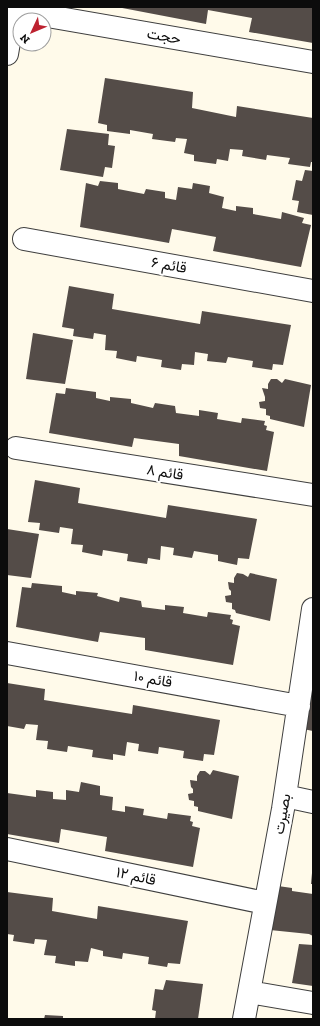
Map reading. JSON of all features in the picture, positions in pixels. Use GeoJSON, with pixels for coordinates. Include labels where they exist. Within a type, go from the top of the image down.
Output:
{"type":"FeatureCollection","features":[{"type":"Feature","properties":{"kind":"street"},"geometry":{"type":"LineString","coordinates":[[7,54],[12,9]]}},
{"type":"Feature","properties":{"kind":"street","name":"حجت"},"geometry":{"type":"LineString","coordinates":[[12,9],[313,62]]}},
{"type":"Feature","properties":{"kind":"street","name":"قائم ۶"},"geometry":{"type":"LineString","coordinates":[[24,239],[313,291]]}},
{"type":"Feature","properties":{"kind":"street","name":"قائم ۸"},"geometry":{"type":"LineString","coordinates":[[16,448],[313,495]]}},
{"type":"Feature","properties":{"kind":"street","name":"بصیرت"},"geometry":{"type":"LineString","coordinates":[[244,1019],[285,796],[313,609]]}},
{"type":"Feature","properties":{"kind":"street","name":"قائم ۱۰"},"geometry":{"type":"LineString","coordinates":[[7,653],[298,706]]}},
{"type":"Feature","properties":{"kind":"street"},"geometry":{"type":"LineString","coordinates":[[285,796],[313,802]]}},
{"type":"Feature","properties":{"kind":"street","name":"قائم ۱۲"},"geometry":{"type":"LineString","coordinates":[[7,849],[265,903]]}},
{"type":"Feature","properties":{"kind":"street"},"geometry":{"type":"LineString","coordinates":[[249,992],[313,1003]]}},
{"type":"Feature","properties":{"kind":"building"},"geometry":{"type":"Polygon","coordinates":[[[117,7],[313,7],[313,43],[249,32],[252,18],[208,10],[206,24],[117,7]]]}},
{"type":"Feature","properties":{"kind":"building"},"geometry":{"type":"Polygon","coordinates":[[[105,78],[193,92],[192,108],[236,117],[237,106],[313,118],[313,162],[311,162],[310,167],[288,164],[290,158],[267,155],[266,160],[242,156],[243,150],[230,149],[228,161],[217,159],[216,164],[194,161],[194,155],[184,153],[187,139],[176,138],[175,142],[152,139],[153,134],[130,130],[130,134],[107,131],[107,125],[98,123],[105,78]]]}},
{"type":"Feature","properties":{"kind":"building"},"geometry":{"type":"Polygon","coordinates":[[[67,129],[109,134],[108,145],[115,146],[112,168],[105,167],[103,177],[60,170],[67,129]]]}},
{"type":"Feature","properties":{"kind":"building"},"geometry":{"type":"Polygon","coordinates":[[[305,170],[313,171],[313,215],[297,212],[299,201],[292,200],[296,180],[302,181],[305,170]]]}},
{"type":"Feature","properties":{"kind":"building"},"geometry":{"type":"Polygon","coordinates":[[[100,181],[118,183],[118,189],[144,194],[146,189],[165,192],[165,198],[176,200],[178,187],[192,189],[193,183],[210,186],[209,193],[224,197],[222,208],[236,211],[236,206],[253,208],[253,214],[281,219],[282,212],[304,218],[302,223],[311,225],[301,267],[213,251],[216,237],[172,229],[169,243],[80,227],[86,183],[98,186],[100,181]]]}},
{"type":"Feature","properties":{"kind":"building"},"geometry":{"type":"Polygon","coordinates":[[[69,286],[114,294],[112,309],[200,324],[202,311],[291,325],[283,365],[273,364],[272,370],[252,367],[253,361],[228,357],[226,363],[207,361],[208,354],[195,352],[194,365],[182,364],[181,370],[161,367],[162,360],[137,356],[136,362],[116,358],[117,351],[105,350],[106,335],[94,333],[93,339],[73,336],[74,329],[62,327],[69,286]]]}},
{"type":"Feature","properties":{"kind":"building"},"geometry":{"type":"Polygon","coordinates":[[[33,333],[73,340],[65,384],[26,379],[33,333]]]}},
{"type":"Feature","properties":{"kind":"building"},"geometry":{"type":"Polygon","coordinates":[[[271,379],[277,379],[282,383],[285,379],[311,385],[304,427],[270,419],[270,416],[266,415],[266,409],[260,408],[259,402],[265,401],[262,388],[268,389],[268,384],[271,379]]]}},
{"type":"Feature","properties":{"kind":"building"},"geometry":{"type":"Polygon","coordinates":[[[66,388],[96,392],[96,398],[110,401],[110,397],[131,399],[131,403],[153,408],[155,403],[175,406],[176,413],[199,416],[199,410],[218,413],[217,419],[241,423],[242,418],[265,421],[264,425],[267,426],[266,430],[274,432],[267,471],[179,456],[179,444],[134,438],[132,447],[49,433],[56,393],[65,394],[66,388]]]}},
{"type":"Feature","properties":{"kind":"building"},"geometry":{"type":"Polygon","coordinates":[[[35,480],[80,488],[78,503],[166,518],[168,505],[257,519],[249,559],[238,558],[237,565],[218,561],[218,555],[194,551],[192,558],[173,555],[174,548],[161,546],[160,560],[148,558],[147,564],[127,561],[128,554],[103,550],[102,556],[82,552],[83,545],[71,544],[73,529],[60,527],[59,533],[39,530],[40,523],[28,522],[35,480]]]}},
{"type":"Feature","properties":{"kind":"building"},"geometry":{"type":"Polygon","coordinates":[[[7,529],[39,534],[31,578],[7,575],[7,529]]]}},
{"type":"Feature","properties":{"kind":"building"},"geometry":{"type":"Polygon","coordinates":[[[237,573],[248,577],[250,573],[277,579],[270,621],[236,613],[235,610],[232,609],[232,603],[226,602],[225,596],[231,595],[228,582],[234,583],[234,578],[237,573]]]}},
{"type":"Feature","properties":{"kind":"building"},"geometry":{"type":"Polygon","coordinates":[[[32,583],[62,586],[62,592],[76,595],[76,591],[98,593],[97,596],[119,602],[120,597],[141,601],[142,607],[165,610],[165,605],[184,607],[183,613],[207,617],[208,612],[231,615],[230,619],[233,620],[232,624],[240,626],[233,665],[145,650],[145,638],[100,632],[98,642],[16,627],[22,587],[31,588],[32,583]]]}},
{"type":"Feature","properties":{"kind":"building"},"geometry":{"type":"Polygon","coordinates":[[[7,683],[45,689],[44,700],[132,714],[133,705],[220,720],[214,755],[204,754],[203,761],[183,758],[184,751],[159,747],[158,754],[138,751],[139,744],[127,742],[125,756],[113,754],[113,760],[92,757],[93,750],[68,746],[67,752],[47,749],[48,741],[36,740],[38,725],[26,724],[24,729],[7,726],[7,683]]]}},
{"type":"Feature","properties":{"kind":"building"},"geometry":{"type":"Polygon","coordinates":[[[311,687],[313,687],[313,731],[303,729],[311,687]]]}},
{"type":"Feature","properties":{"kind":"building"},"geometry":{"type":"Polygon","coordinates":[[[213,770],[239,776],[232,819],[198,811],[198,807],[194,806],[194,801],[189,800],[188,794],[193,793],[190,780],[197,781],[197,776],[200,771],[205,771],[210,775],[213,770]]]}},
{"type":"Feature","properties":{"kind":"building"},"geometry":{"type":"Polygon","coordinates":[[[81,782],[100,786],[100,795],[113,797],[112,810],[125,812],[125,806],[144,809],[143,815],[167,819],[168,813],[191,816],[190,821],[193,822],[192,826],[200,828],[193,867],[105,851],[107,837],[61,829],[59,843],[7,834],[7,793],[36,797],[36,790],[53,792],[53,799],[66,800],[66,790],[79,792],[81,782]]]}},
{"type":"Feature","properties":{"kind":"building"},"geometry":{"type":"Polygon","coordinates":[[[312,873],[313,884],[311,884],[312,873]]]}},
{"type":"Feature","properties":{"kind":"building"},"geometry":{"type":"Polygon","coordinates":[[[278,886],[292,888],[292,891],[313,894],[313,936],[309,934],[270,930],[278,886]]]}},
{"type":"Feature","properties":{"kind":"building"},"geometry":{"type":"Polygon","coordinates":[[[7,892],[53,898],[52,911],[97,919],[98,906],[188,921],[180,964],[168,963],[167,967],[148,964],[149,957],[123,953],[122,959],[103,956],[103,951],[91,948],[88,962],[75,961],[75,966],[55,963],[56,956],[44,955],[47,940],[35,939],[34,944],[13,941],[14,935],[7,934],[7,892]]]}},
{"type":"Feature","properties":{"kind":"building"},"geometry":{"type":"Polygon","coordinates":[[[299,944],[313,945],[313,986],[292,983],[299,944]]]}},
{"type":"Feature","properties":{"kind":"building"},"geometry":{"type":"Polygon","coordinates":[[[166,980],[203,984],[198,1019],[155,1019],[156,1011],[152,1010],[155,989],[163,990],[166,980]]]}},
{"type":"Feature","properties":{"kind":"building"},"geometry":{"type":"Polygon","coordinates":[[[45,1015],[63,1016],[63,1019],[44,1019],[45,1015]]]}}]}
